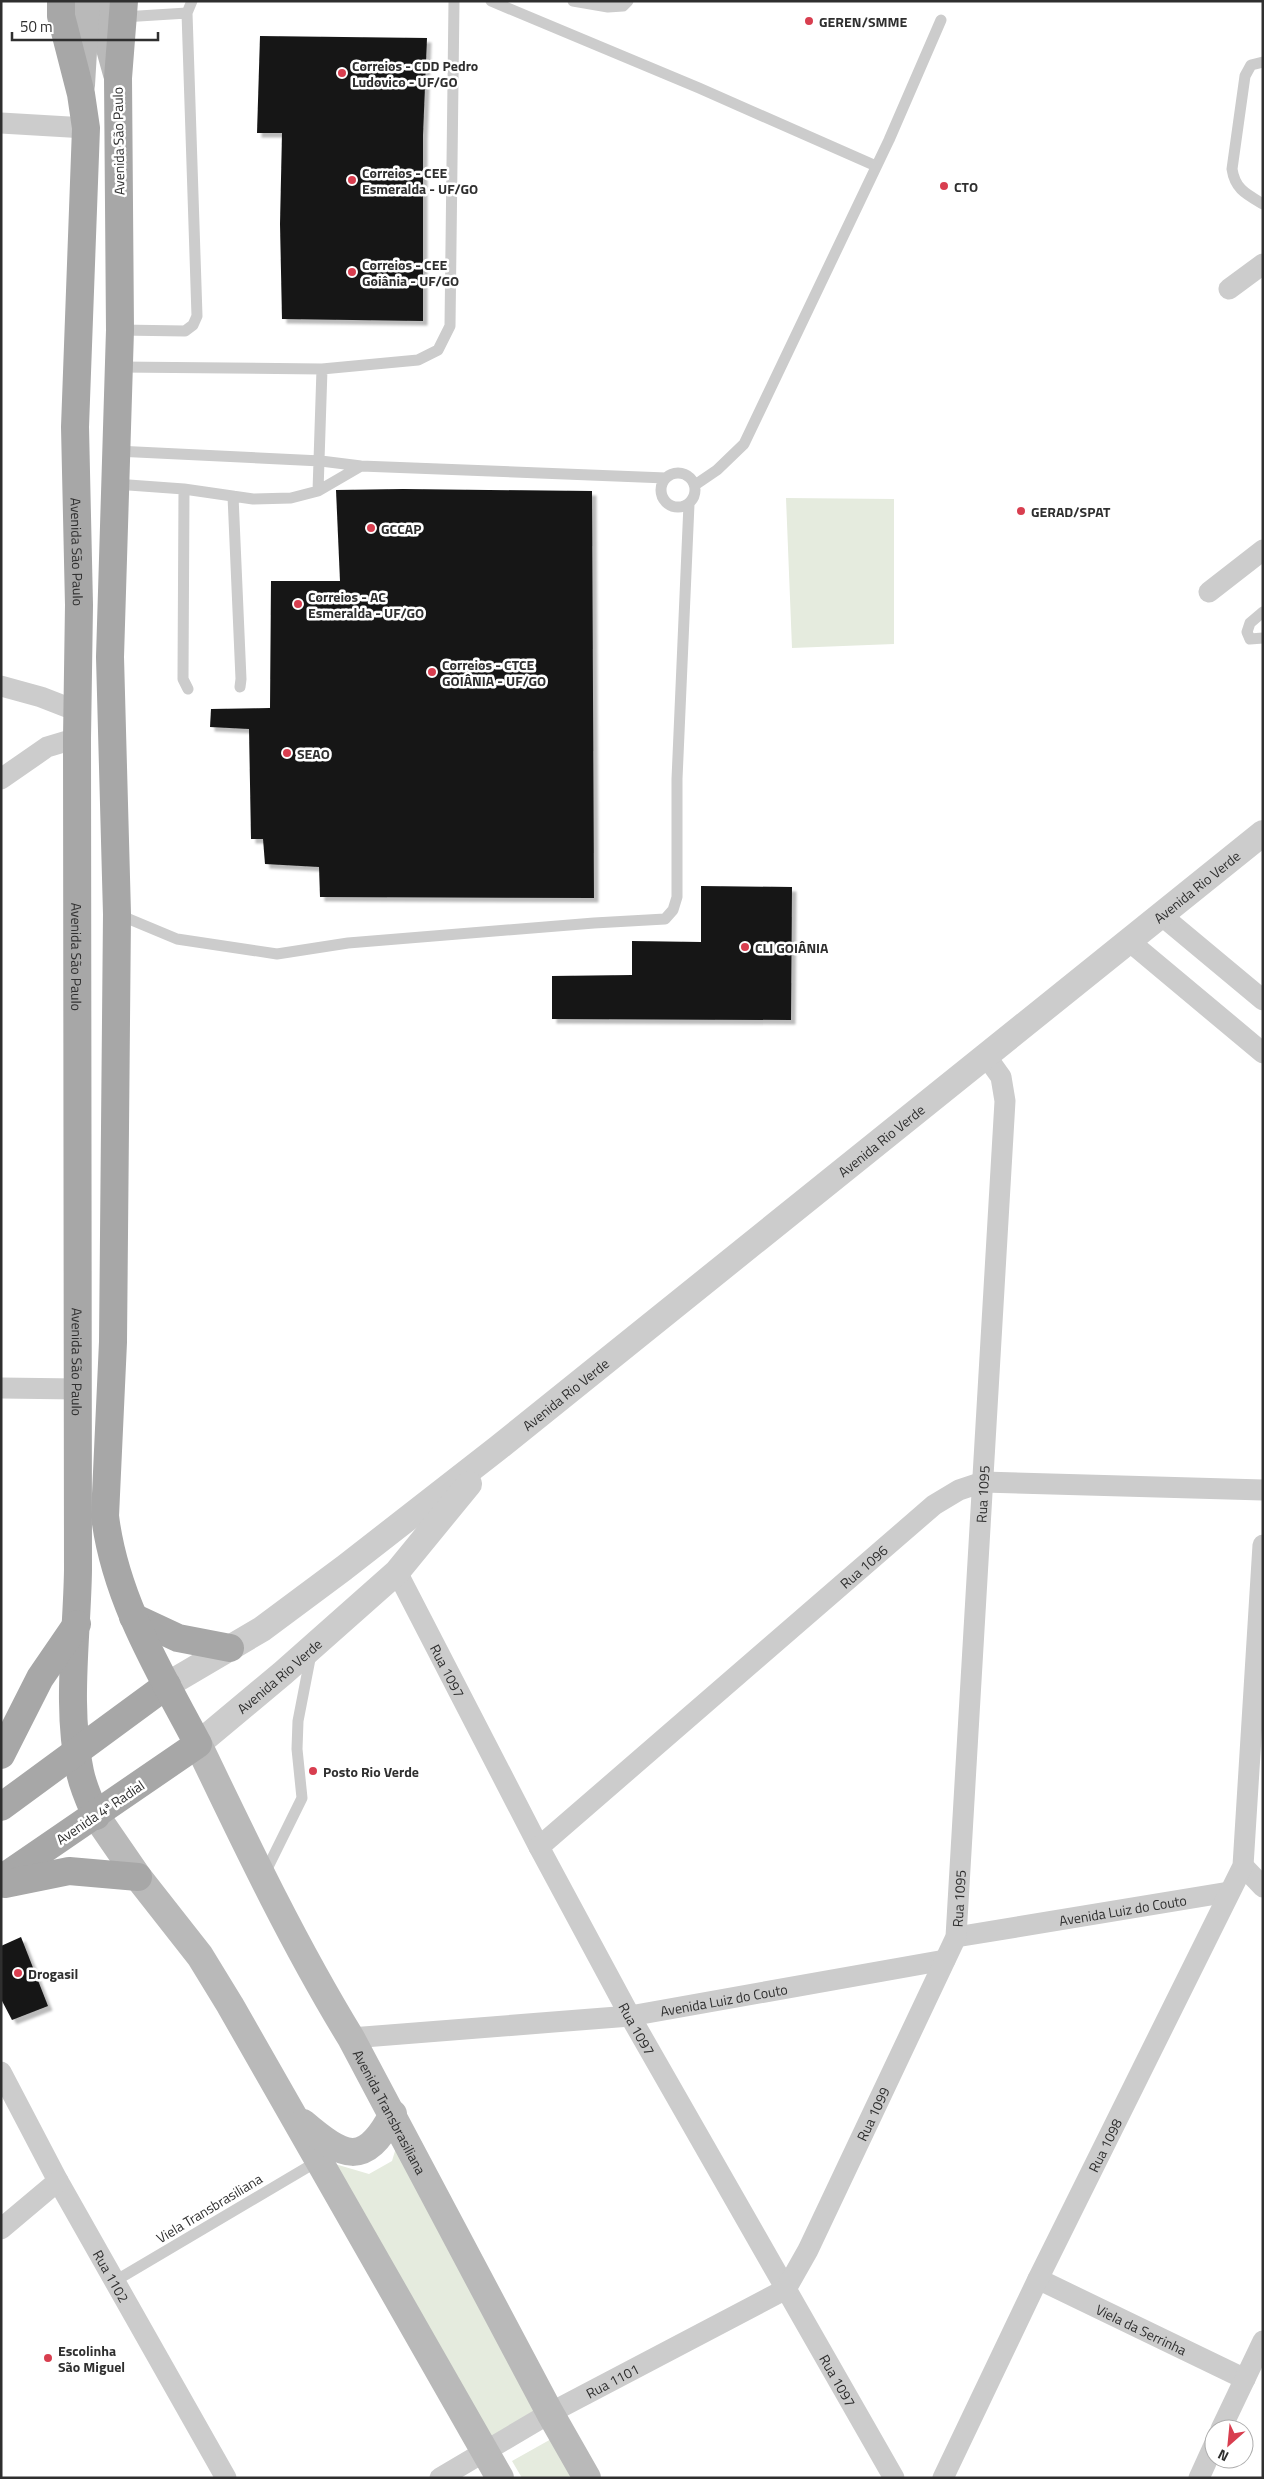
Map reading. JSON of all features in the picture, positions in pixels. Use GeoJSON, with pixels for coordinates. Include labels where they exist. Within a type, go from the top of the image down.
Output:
{"type":"FeatureCollection","features":[{"type":"Feature","properties":{"kind":"main road","name":"Avenida São Paulo"},"geometry":{"type":"LineString","coordinates":[[61,1],[61,16],[81,94],[86,128],[75,427],[79,605],[77,711],[77,1624],[74,1695],[76,1751],[81,1775],[96,1816]]}},
{"type":"Feature","properties":{"kind":"main road","name":"Avenida São Paulo"},"geometry":{"type":"LineString","coordinates":[[81,94],[86,1]]}},
{"type":"Feature","properties":{"kind":"main road","name":"Avenida São Paulo"},"geometry":{"type":"LineString","coordinates":[[117,7],[120,330],[110,657],[117,914],[113,1342],[105,1516],[109,1545],[134,1617],[198,1744]]}},
{"type":"Feature","properties":{"kind":"main road"},"geometry":{"type":"LineString","coordinates":[[79,605],[88,626],[90,645],[100,656],[110,657]]}},
{"type":"Feature","properties":{"kind":"main road"},"geometry":{"type":"LineString","coordinates":[[77,711],[96,728],[101,739],[104,764],[113,790]]}},
{"type":"Feature","properties":{"kind":"main road"},"geometry":{"type":"LineString","coordinates":[[134,1617],[178,1638],[230,1648]]}},
{"type":"Feature","properties":{"kind":"main road"},"geometry":{"type":"LineString","coordinates":[[1,1755],[40,1678],[77,1624]]}},
{"type":"Feature","properties":{"kind":"main road"},"geometry":{"type":"LineString","coordinates":[[1,1807],[167,1685]]}},
{"type":"Feature","properties":{"kind":"main road","name":"Avenida 4ª Radial"},"geometry":{"type":"LineString","coordinates":[[1,1879],[96,1816],[198,1744]]}},
{"type":"Feature","properties":{"kind":"main road","name":"Avenida Transbrasiliana"},"geometry":{"type":"LineString","coordinates":[[198,1744],[262,1878],[319,1986],[351,2038],[550,2413],[587,2478]]}},
{"type":"Feature","properties":{"kind":"main road"},"geometry":{"type":"LineString","coordinates":[[96,1816],[138,1877],[200,1956],[500,2478]]}},
{"type":"Feature","properties":{"kind":"main road"},"geometry":{"type":"LineString","coordinates":[[1,1885],[69,1871],[138,1877]]}},
{"type":"Feature","properties":{"kind":"main road"},"geometry":{"type":"LineString","coordinates":[[288,2111],[332,2147],[345,2152],[360,2151],[372,2145],[383,2132],[392,2114]]}},
{"type":"Feature","properties":{"kind":"street"},"geometry":{"type":"LineString","coordinates":[[1,123],[86,128]]}},
{"type":"Feature","properties":{"kind":"street"},"geometry":{"type":"LineString","coordinates":[[1229,289],[1263,264]]}},
{"type":"Feature","properties":{"kind":"street"},"geometry":{"type":"LineString","coordinates":[[1209,592],[1263,550]]}},
{"type":"Feature","properties":{"kind":"street"},"geometry":{"type":"LineString","coordinates":[[1,686],[32,694],[77,711]]}},
{"type":"Feature","properties":{"kind":"street"},"geometry":{"type":"LineString","coordinates":[[1,779],[47,747],[77,738]]}},
{"type":"Feature","properties":{"kind":"street","name":"Avenida Rio Verde"},"geometry":{"type":"LineString","coordinates":[[167,1685],[262,1629],[344,1568],[498,1448],[1263,832]]}},
{"type":"Feature","properties":{"kind":"street"},"geometry":{"type":"LineString","coordinates":[[1161,915],[1263,1000]]}},
{"type":"Feature","properties":{"kind":"street"},"geometry":{"type":"LineString","coordinates":[[1129,941],[1263,1054]]}},
{"type":"Feature","properties":{"kind":"street","name":"Rua 1095"},"geometry":{"type":"LineString","coordinates":[[956,1937],[1004,1101],[1001,1077],[986,1056]]}},
{"type":"Feature","properties":{"kind":"street"},"geometry":{"type":"LineString","coordinates":[[1,1388],[78,1389]]}},
{"type":"Feature","properties":{"kind":"street","name":"Avenida Rio Verde"},"geometry":{"type":"LineString","coordinates":[[198,1744],[312,1648],[397,1572],[498,1448]]}},
{"type":"Feature","properties":{"kind":"street","name":"Rua 1096"},"geometry":{"type":"LineString","coordinates":[[539,1847],[934,1505],[959,1490],[982,1482],[1263,1490]]}},
{"type":"Feature","properties":{"kind":"street","name":"Rua 1098"},"geometry":{"type":"LineString","coordinates":[[943,2478],[1038,2279],[1243,1866],[1245,1807],[1263,1545]]}},
{"type":"Feature","properties":{"kind":"street","name":"Rua 1097"},"geometry":{"type":"LineString","coordinates":[[397,1572],[539,1847],[630,2016],[894,2478]]}},
{"type":"Feature","properties":{"kind":"street"},"geometry":{"type":"LineString","coordinates":[[1243,1866],[1263,1887]]}},
{"type":"Feature","properties":{"kind":"street","name":"Avenida Luiz do Couto"},"geometry":{"type":"LineString","coordinates":[[956,1937],[1229,1892]]}},
{"type":"Feature","properties":{"kind":"street","name":"Rua 1099"},"geometry":{"type":"LineString","coordinates":[[786,2288],[808,2250],[956,1937]]}},
{"type":"Feature","properties":{"kind":"street","name":"Avenida Luiz do Couto"},"geometry":{"type":"LineString","coordinates":[[351,2038],[630,2016],[945,1960]]}},
{"type":"Feature","properties":{"kind":"street","name":"Rua 1102"},"geometry":{"type":"LineString","coordinates":[[1,2072],[58,2182],[226,2478]]}},
{"type":"Feature","properties":{"kind":"street"},"geometry":{"type":"LineString","coordinates":[[1,2229],[58,2182]]}},
{"type":"Feature","properties":{"kind":"street","name":"Viela da Serrinha"},"geometry":{"type":"LineString","coordinates":[[1038,2279],[1245,2379]]}},
{"type":"Feature","properties":{"kind":"street","name":"Rua 1101"},"geometry":{"type":"LineString","coordinates":[[440,2478],[550,2413],[786,2288]]}},
{"type":"Feature","properties":{"kind":"street"},"geometry":{"type":"LineString","coordinates":[[1227,2419],[1263,2341]]}},
{"type":"Feature","properties":{"kind":"lane"},"geometry":{"type":"LineString","coordinates":[[120,330],[185,331],[193,325],[197,316],[187,12],[192,1]]}},
{"type":"Feature","properties":{"kind":"lane"},"geometry":{"type":"LineString","coordinates":[[119,366],[322,369],[422,359],[438,350],[450,326],[454,1]]}},
{"type":"Feature","properties":{"kind":"lane"},"geometry":{"type":"LineString","coordinates":[[573,1],[608,7],[623,6],[628,1]]}},
{"type":"Feature","properties":{"kind":"lane"},"geometry":{"type":"LineString","coordinates":[[501,3],[876,166]]}},
{"type":"Feature","properties":{"kind":"lane"},"geometry":{"type":"LineString","coordinates":[[117,7],[187,12]]}},
{"type":"Feature","properties":{"kind":"lane"},"geometry":{"type":"LineString","coordinates":[[695,485],[717,470],[744,444],[876,166],[940,20]]}},
{"type":"Feature","properties":{"kind":"lane"},"geometry":{"type":"LineString","coordinates":[[1263,62],[1251,66],[1245,76],[1232,169],[1234,180],[1241,191],[1263,204]]}},
{"type":"Feature","properties":{"kind":"lane"},"geometry":{"type":"LineString","coordinates":[[318,491],[321,460],[322,369]]}},
{"type":"Feature","properties":{"kind":"lane"},"geometry":{"type":"LineString","coordinates":[[116,451],[321,460],[361,466],[666,478],[675,473],[685,474],[695,485],[695,495],[689,504],[677,779],[677,897],[673,910],[665,920],[594,923],[348,943],[277,954],[177,939],[117,914]]}},
{"type":"Feature","properties":{"kind":"lane"},"geometry":{"type":"LineString","coordinates":[[115,484],[184,489],[254,499],[291,498],[318,491],[361,466]]}},
{"type":"Feature","properties":{"kind":"lane"},"geometry":{"type":"LineString","coordinates":[[666,478],[661,490],[665,502],[676,508],[689,504]]}},
{"type":"Feature","properties":{"kind":"lane"},"geometry":{"type":"LineString","coordinates":[[184,489],[183,679],[188,689]]}},
{"type":"Feature","properties":{"kind":"lane"},"geometry":{"type":"LineString","coordinates":[[233,496],[240,687]]}},
{"type":"Feature","properties":{"kind":"lane"},"geometry":{"type":"LineString","coordinates":[[1263,612],[1250,624],[1247,632],[1250,639],[1263,638]]}},
{"type":"Feature","properties":{"kind":"lane"},"geometry":{"type":"LineString","coordinates":[[262,1878],[302,1798],[297,1749],[298,1721],[312,1648]]}},
{"type":"Feature","properties":{"kind":"lane","name":"Viela Transbrasiliana"},"geometry":{"type":"LineString","coordinates":[[115,2281],[318,2161]]}},
{"type":"Feature","properties":{"kind":"shaded area"},"geometry":{"type":"Polygon","coordinates":[[[786,498],[894,499],[894,644],[792,648],[786,498]]]}},
{"type":"Feature","properties":{"kind":"shaded area"},"geometry":{"type":"Polygon","coordinates":[[[398,2141],[537,2413],[492,2439],[335,2164],[369,2174],[392,2161],[398,2141]]]}},
{"type":"Feature","properties":{"kind":"shaded area"},"geometry":{"type":"Polygon","coordinates":[[[553,2438],[577,2478],[522,2478],[512,2461],[553,2438]]]}},
{"type":"Feature","properties":{"kind":"building"},"geometry":{"type":"Polygon","coordinates":[[[260,36],[427,38],[423,135],[423,321],[282,319],[280,224],[282,133],[257,133],[260,36]]]}},
{"type":"Feature","properties":{"kind":"building","name":"Correios - CTCE GOIÂNIA - UF/GO"},"geometry":{"type":"Polygon","coordinates":[[[336,490],[592,491],[594,898],[320,897],[319,867],[265,864],[263,839],[251,839],[249,729],[210,727],[211,709],[270,708],[271,581],[340,581],[336,490]]]}},
{"type":"Feature","properties":{"kind":"building"},"geometry":{"type":"Polygon","coordinates":[[[701,886],[792,887],[791,1020],[552,1019],[552,976],[632,975],[632,941],[701,942],[701,886]]]}},
{"type":"Feature","properties":{"kind":"building","name":"Drogasil"},"geometry":{"type":"Polygon","coordinates":[[[21,1937],[48,2006],[12,2020],[1,1999],[1,1946],[21,1937]]]}},
{"type":"Feature","properties":{"kind":"place","name":"GEREN/SMME"},"geometry":{"type":"Point","coordinates":[809,21]}},
{"type":"Feature","properties":{"kind":"place","name":"Correios - CDD Pedro Ludovico - UF/GO"},"geometry":{"type":"Point","coordinates":[342,73]}},
{"type":"Feature","properties":{"kind":"place","name":"Correios - CEE Esmeralda - UF/GO"},"geometry":{"type":"Point","coordinates":[352,180]}},
{"type":"Feature","properties":{"kind":"place","name":"CTO"},"geometry":{"type":"Point","coordinates":[944,186]}},
{"type":"Feature","properties":{"kind":"place","name":"Correios - CEE Goiânia - UF/GO"},"geometry":{"type":"Point","coordinates":[352,272]}},
{"type":"Feature","properties":{"kind":"place","name":"GERAD/SPAT"},"geometry":{"type":"Point","coordinates":[1021,511]}},
{"type":"Feature","properties":{"kind":"place","name":"GCCAP"},"geometry":{"type":"Point","coordinates":[371,528]}},
{"type":"Feature","properties":{"kind":"place","name":"Correios - AC Esmeralda - UF/GO"},"geometry":{"type":"Point","coordinates":[298,604]}},
{"type":"Feature","properties":{"kind":"place","name":"Correios - CTCE GOIÂNIA - UF/GO"},"geometry":{"type":"Point","coordinates":[432,672]}},
{"type":"Feature","properties":{"kind":"place","name":"SEAO"},"geometry":{"type":"Point","coordinates":[287,753]}},
{"type":"Feature","properties":{"kind":"place","name":"CLI GOIÂNIA"},"geometry":{"type":"Point","coordinates":[745,947]}},
{"type":"Feature","properties":{"kind":"place","name":"Posto Rio Verde"},"geometry":{"type":"Point","coordinates":[313,1771]}},
{"type":"Feature","properties":{"kind":"place","name":"Drogasil"},"geometry":{"type":"Point","coordinates":[18,1973]}},
{"type":"Feature","properties":{"kind":"place","name":"Escolinha São Miguel"},"geometry":{"type":"Point","coordinates":[48,2358]}}]}
